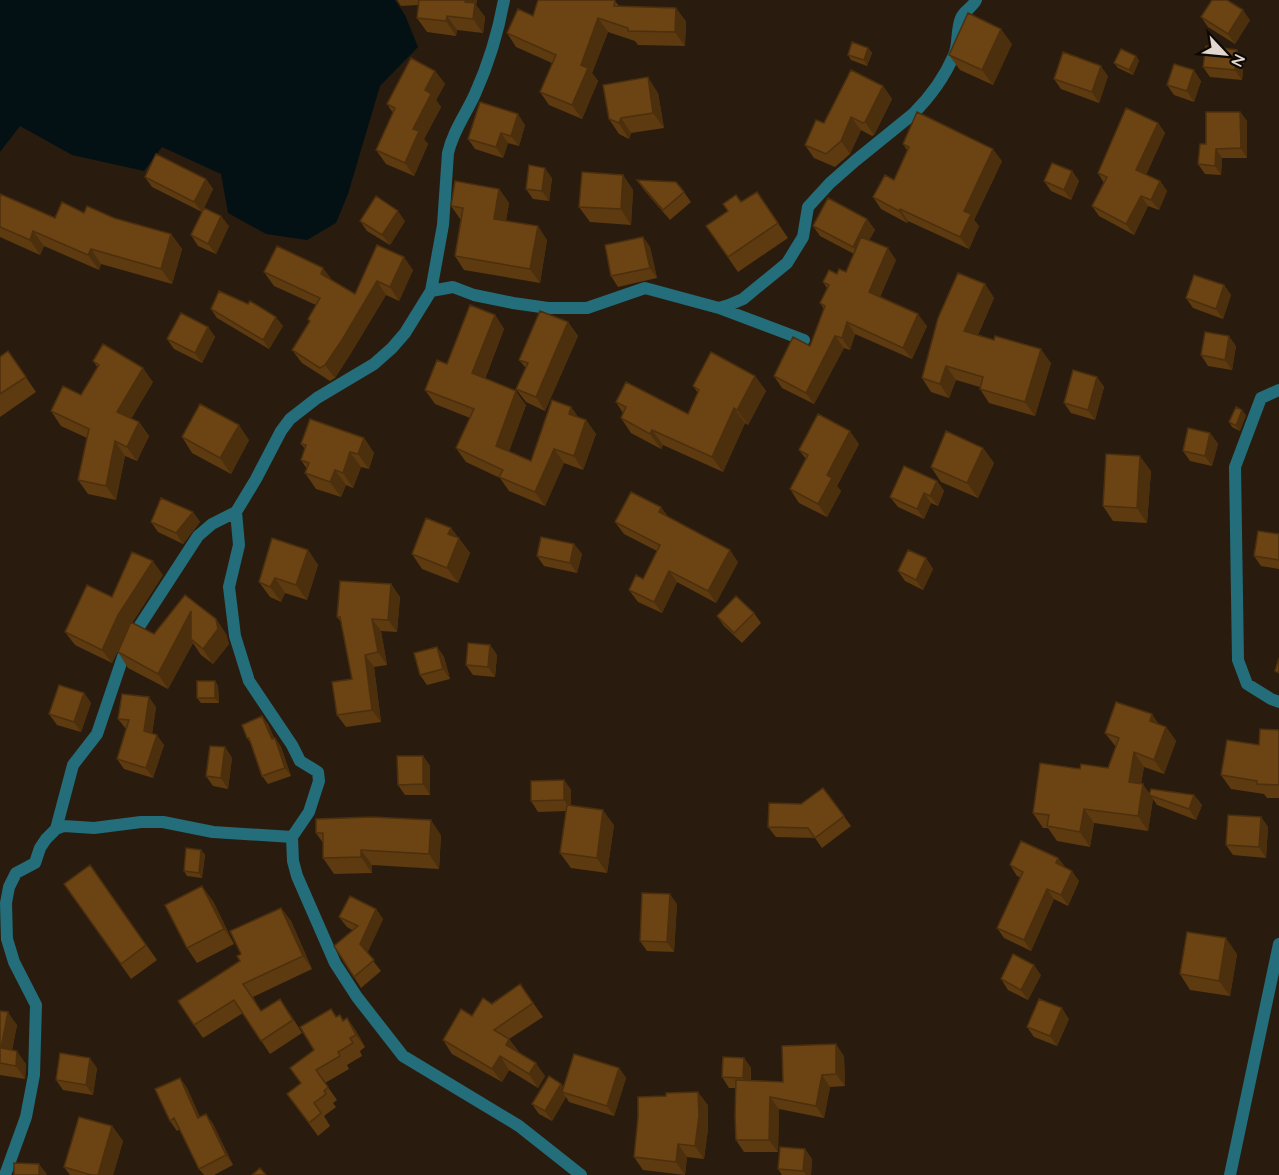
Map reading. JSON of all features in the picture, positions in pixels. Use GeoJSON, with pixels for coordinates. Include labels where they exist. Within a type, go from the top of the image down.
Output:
{"type":"FeatureCollection","features":[{"type":"Feature","properties":{"kind":"street"},"geometry":{"type":"LineString","coordinates":[[5,1175],[26,1117],[34,1075],[36,1005],[14,962],[8,939],[6,903],[12,880],[16,873],[35,863],[40,848],[56,829],[73,765],[97,734],[124,654],[135,633],[198,536],[212,524],[236,512],[256,479],[280,431],[290,419],[317,398],[374,364],[392,348],[405,333],[431,291],[443,225],[448,153],[451,141],[473,98],[492,50],[504,0]]}},
{"type":"Feature","properties":{"kind":"street"},"geometry":{"type":"LineString","coordinates":[[719,308],[743,299],[787,262],[803,237],[808,207],[838,176],[898,127],[925,101],[956,54],[957,32],[962,15],[973,6],[976,0]]}},
{"type":"Feature","properties":{"kind":"street"},"geometry":{"type":"LineString","coordinates":[[431,291],[453,287],[474,295],[513,303],[548,308],[587,308],[645,288],[719,308],[804,340]]}},
{"type":"Feature","properties":{"kind":"street"},"geometry":{"type":"LineString","coordinates":[[1279,390],[1261,398],[1235,467],[1238,660],[1247,684],[1279,702]]}},
{"type":"Feature","properties":{"kind":"street"},"geometry":{"type":"LineString","coordinates":[[236,512],[239,545],[229,587],[236,636],[249,681],[292,745],[300,761],[318,772],[319,781],[309,812],[292,837],[291,850],[297,876],[335,963],[357,997],[403,1056],[519,1126],[581,1175]]}},
{"type":"Feature","properties":{"kind":"street"},"geometry":{"type":"LineString","coordinates":[[56,829],[64,826],[94,828],[141,822],[163,822],[213,832],[292,837]]}},
{"type":"Feature","properties":{"kind":"street"},"geometry":{"type":"LineString","coordinates":[[1230,1175],[1279,944]]}},
{"type":"Feature","properties":{"kind":"shaded area"},"geometry":{"type":"Polygon","coordinates":[[[0,0],[395,0],[405,15],[418,47],[380,86],[348,194],[336,223],[307,240],[266,234],[228,213],[221,174],[162,147],[144,171],[72,155],[20,126],[0,152],[0,0]]]}},
{"type":"Feature","properties":{"kind":"building"},"geometry":{"type":"Polygon","coordinates":[[[419,0],[465,0],[465,2],[475,3],[473,19],[447,16],[446,21],[417,18],[419,0]]]}},
{"type":"Feature","properties":{"kind":"building"},"geometry":{"type":"Polygon","coordinates":[[[538,0],[614,0],[614,6],[676,8],[675,32],[628,31],[628,28],[598,18],[581,65],[588,68],[572,105],[540,92],[556,55],[507,33],[518,9],[533,16],[538,0]]]}},
{"type":"Feature","properties":{"kind":"building"},"geometry":{"type":"Polygon","coordinates":[[[1212,0],[1227,0],[1243,10],[1228,34],[1201,17],[1212,0]]]}},
{"type":"Feature","properties":{"kind":"building"},"geometry":{"type":"Polygon","coordinates":[[[968,13],[1001,29],[982,70],[949,55],[968,13]]]}},
{"type":"Feature","properties":{"kind":"building"},"geometry":{"type":"Polygon","coordinates":[[[852,42],[868,48],[864,60],[848,55],[852,42]]]}},
{"type":"Feature","properties":{"kind":"building"},"geometry":{"type":"Polygon","coordinates":[[[1206,46],[1237,50],[1235,70],[1203,67],[1206,46]]]}},
{"type":"Feature","properties":{"kind":"building"},"geometry":{"type":"Polygon","coordinates":[[[1121,49],[1136,56],[1129,70],[1114,63],[1121,49]]]}},
{"type":"Feature","properties":{"kind":"building"},"geometry":{"type":"Polygon","coordinates":[[[1063,52],[1101,66],[1092,92],[1054,79],[1063,52]]]}},
{"type":"Feature","properties":{"kind":"building"},"geometry":{"type":"Polygon","coordinates":[[[411,58],[435,71],[425,90],[431,94],[413,129],[419,131],[405,163],[376,150],[395,108],[387,104],[411,58]]]}},
{"type":"Feature","properties":{"kind":"building"},"geometry":{"type":"Polygon","coordinates":[[[1174,64],[1194,70],[1187,91],[1167,85],[1174,64]]]}},
{"type":"Feature","properties":{"kind":"building"},"geometry":{"type":"Polygon","coordinates":[[[851,70],[883,86],[865,122],[851,117],[841,141],[826,154],[805,145],[816,120],[824,123],[851,70]]]}},
{"type":"Feature","properties":{"kind":"building"},"geometry":{"type":"Polygon","coordinates":[[[648,77],[653,113],[621,118],[619,123],[609,119],[603,85],[648,77]]]}},
{"type":"Feature","properties":{"kind":"building"},"geometry":{"type":"Polygon","coordinates":[[[480,102],[518,114],[511,136],[501,133],[496,147],[468,139],[480,102]]]}},
{"type":"Feature","properties":{"kind":"building"},"geometry":{"type":"Polygon","coordinates":[[[1126,108],[1158,123],[1136,170],[1160,181],[1151,200],[1141,196],[1126,224],[1092,206],[1107,177],[1098,173],[1126,108]]]}},
{"type":"Feature","properties":{"kind":"building"},"geometry":{"type":"Polygon","coordinates":[[[917,112],[993,149],[964,211],[971,214],[960,237],[900,209],[899,211],[873,197],[885,175],[894,180],[909,147],[903,144],[917,112]]]}},
{"type":"Feature","properties":{"kind":"building"},"geometry":{"type":"Polygon","coordinates":[[[1206,112],[1240,112],[1241,148],[1216,149],[1215,166],[1198,164],[1200,144],[1206,144],[1206,112]]]}},
{"type":"Feature","properties":{"kind":"building"},"geometry":{"type":"Polygon","coordinates":[[[156,154],[206,179],[194,202],[145,177],[156,154]]]}},
{"type":"Feature","properties":{"kind":"building"},"geometry":{"type":"Polygon","coordinates":[[[1052,163],[1072,171],[1064,190],[1044,181],[1052,163]]]}},
{"type":"Feature","properties":{"kind":"building"},"geometry":{"type":"Polygon","coordinates":[[[529,165],[545,168],[542,191],[526,189],[529,165]]]}},
{"type":"Feature","properties":{"kind":"building"},"geometry":{"type":"Polygon","coordinates":[[[582,172],[623,175],[621,209],[579,207],[582,172]]]}},
{"type":"Feature","properties":{"kind":"building"},"geometry":{"type":"Polygon","coordinates":[[[637,180],[676,182],[684,192],[663,210],[637,180]]]}},
{"type":"Feature","properties":{"kind":"building"},"geometry":{"type":"Polygon","coordinates":[[[455,181],[499,189],[494,219],[538,226],[530,269],[455,256],[463,208],[451,206],[455,181]]]}},
{"type":"Feature","properties":{"kind":"building"},"geometry":{"type":"Polygon","coordinates":[[[757,192],[778,223],[728,257],[706,226],[728,211],[723,204],[736,195],[741,202],[757,192]]]}},
{"type":"Feature","properties":{"kind":"building"},"geometry":{"type":"Polygon","coordinates":[[[0,194],[55,218],[62,202],[84,213],[87,206],[114,218],[171,234],[161,269],[91,249],[88,255],[33,231],[30,240],[0,227],[0,194]]]}},
{"type":"Feature","properties":{"kind":"building"},"geometry":{"type":"Polygon","coordinates":[[[376,196],[398,211],[382,235],[360,221],[376,196]]]}},
{"type":"Feature","properties":{"kind":"building"},"geometry":{"type":"Polygon","coordinates":[[[828,198],[867,219],[853,247],[813,226],[828,198]]]}},
{"type":"Feature","properties":{"kind":"building"},"geometry":{"type":"Polygon","coordinates":[[[204,208],[221,216],[208,244],[191,235],[204,208]]]}},
{"type":"Feature","properties":{"kind":"building"},"geometry":{"type":"Polygon","coordinates":[[[643,237],[650,268],[611,276],[605,245],[643,237]]]}},
{"type":"Feature","properties":{"kind":"building"},"geometry":{"type":"Polygon","coordinates":[[[861,237],[888,248],[869,292],[918,314],[903,348],[847,322],[842,338],[835,336],[806,393],[774,376],[793,337],[810,346],[825,306],[820,303],[829,285],[823,282],[829,270],[837,274],[839,269],[846,272],[861,237]]]}},
{"type":"Feature","properties":{"kind":"building"},"geometry":{"type":"Polygon","coordinates":[[[377,245],[404,257],[390,287],[377,281],[342,340],[325,365],[320,368],[292,350],[310,321],[308,319],[320,298],[264,272],[277,246],[323,268],[321,274],[355,294],[377,245]]]}},
{"type":"Feature","properties":{"kind":"building"},"geometry":{"type":"Polygon","coordinates":[[[958,273],[985,284],[964,331],[994,340],[995,336],[1041,349],[1025,402],[980,389],[983,377],[946,366],[940,384],[922,378],[938,318],[958,273]]]}},
{"type":"Feature","properties":{"kind":"building"},"geometry":{"type":"Polygon","coordinates":[[[1194,275],[1224,285],[1216,309],[1186,298],[1194,275]]]}},
{"type":"Feature","properties":{"kind":"building"},"geometry":{"type":"Polygon","coordinates":[[[219,291],[248,304],[250,301],[276,317],[263,340],[211,309],[219,291]]]}},
{"type":"Feature","properties":{"kind":"building"},"geometry":{"type":"Polygon","coordinates":[[[470,305],[495,315],[472,373],[516,391],[496,446],[531,461],[552,400],[571,407],[569,414],[586,420],[574,456],[554,449],[535,492],[499,477],[503,470],[456,448],[474,409],[425,390],[437,360],[447,364],[470,305]]]}},
{"type":"Feature","properties":{"kind":"building"},"geometry":{"type":"Polygon","coordinates":[[[540,311],[568,322],[536,397],[516,389],[528,363],[519,360],[540,311]]]}},
{"type":"Feature","properties":{"kind":"building"},"geometry":{"type":"Polygon","coordinates":[[[181,313],[208,327],[195,353],[167,339],[181,313]]]}},
{"type":"Feature","properties":{"kind":"building"},"geometry":{"type":"Polygon","coordinates":[[[1205,332],[1229,336],[1225,360],[1201,355],[1205,332]]]}},
{"type":"Feature","properties":{"kind":"building"},"geometry":{"type":"Polygon","coordinates":[[[103,344],[143,368],[117,412],[139,422],[127,447],[115,441],[106,486],[78,480],[89,429],[51,411],[63,386],[81,395],[99,365],[93,361],[103,344]]]}},
{"type":"Feature","properties":{"kind":"building"},"geometry":{"type":"Polygon","coordinates":[[[8,351],[26,377],[0,394],[0,357],[8,351]]]}},
{"type":"Feature","properties":{"kind":"building"},"geometry":{"type":"Polygon","coordinates":[[[711,352],[755,376],[737,410],[734,408],[712,457],[652,430],[650,434],[621,418],[626,407],[616,402],[626,382],[688,414],[699,390],[693,386],[711,352]]]}},
{"type":"Feature","properties":{"kind":"building"},"geometry":{"type":"Polygon","coordinates":[[[1073,370],[1097,377],[1088,410],[1064,403],[1073,370]]]}},
{"type":"Feature","properties":{"kind":"building"},"geometry":{"type":"Polygon","coordinates":[[[200,404],[239,425],[220,458],[182,437],[200,404]]]}},
{"type":"Feature","properties":{"kind":"building"},"geometry":{"type":"Polygon","coordinates":[[[1236,407],[1242,410],[1236,426],[1229,422],[1236,407]]]}},
{"type":"Feature","properties":{"kind":"building"},"geometry":{"type":"Polygon","coordinates":[[[818,414],[850,431],[827,475],[832,478],[818,504],[790,489],[808,455],[799,450],[818,414]]]}},
{"type":"Feature","properties":{"kind":"building"},"geometry":{"type":"Polygon","coordinates":[[[310,419],[364,438],[358,454],[350,452],[343,473],[335,470],[330,482],[305,473],[309,463],[301,460],[306,445],[301,444],[310,419]]]}},
{"type":"Feature","properties":{"kind":"building"},"geometry":{"type":"Polygon","coordinates":[[[1188,428],[1210,433],[1205,456],[1183,451],[1188,428]]]}},
{"type":"Feature","properties":{"kind":"building"},"geometry":{"type":"Polygon","coordinates":[[[946,431],[983,448],[967,483],[931,467],[946,431]]]}},
{"type":"Feature","properties":{"kind":"building"},"geometry":{"type":"Polygon","coordinates":[[[1106,454],[1140,456],[1137,508],[1103,506],[1106,454]]]}},
{"type":"Feature","properties":{"kind":"building"},"geometry":{"type":"Polygon","coordinates":[[[904,466],[937,481],[930,496],[924,493],[917,509],[890,497],[904,466]]]}},
{"type":"Feature","properties":{"kind":"building"},"geometry":{"type":"Polygon","coordinates":[[[631,492],[661,507],[659,512],[730,550],[708,591],[669,571],[654,602],[629,590],[636,575],[643,579],[660,545],[615,522],[631,492]]]}},
{"type":"Feature","properties":{"kind":"building"},"geometry":{"type":"Polygon","coordinates":[[[161,498],[193,512],[176,533],[151,522],[161,498]]]}},
{"type":"Feature","properties":{"kind":"building"},"geometry":{"type":"Polygon","coordinates":[[[426,518],[451,528],[448,534],[459,538],[447,568],[412,554],[426,518]]]}},
{"type":"Feature","properties":{"kind":"building"},"geometry":{"type":"Polygon","coordinates":[[[1258,531],[1279,534],[1279,560],[1254,556],[1258,531]]]}},
{"type":"Feature","properties":{"kind":"building"},"geometry":{"type":"Polygon","coordinates":[[[541,537],[574,544],[570,563],[537,556],[541,537]]]}},
{"type":"Feature","properties":{"kind":"building"},"geometry":{"type":"Polygon","coordinates":[[[272,538],[308,550],[296,585],[275,578],[270,587],[259,582],[272,538]]]}},
{"type":"Feature","properties":{"kind":"building"},"geometry":{"type":"Polygon","coordinates":[[[908,550],[926,558],[916,580],[898,571],[908,550]]]}},
{"type":"Feature","properties":{"kind":"building"},"geometry":{"type":"Polygon","coordinates":[[[132,552],[153,561],[118,615],[102,650],[65,632],[87,585],[112,597],[132,552]]]}},
{"type":"Feature","properties":{"kind":"building"},"geometry":{"type":"Polygon","coordinates":[[[340,581],[391,584],[388,620],[372,619],[378,652],[365,655],[372,710],[337,715],[332,682],[352,679],[340,617],[337,617],[340,581]]]}},
{"type":"Feature","properties":{"kind":"building"},"geometry":{"type":"Polygon","coordinates":[[[185,595],[216,619],[218,629],[203,649],[191,639],[191,611],[158,674],[118,652],[131,622],[154,634],[185,595]]]}},
{"type":"Feature","properties":{"kind":"building"},"geometry":{"type":"Polygon","coordinates":[[[736,596],[754,613],[734,633],[717,616],[736,596]]]}},
{"type":"Feature","properties":{"kind":"building"},"geometry":{"type":"Polygon","coordinates":[[[468,643],[490,645],[488,667],[466,665],[468,643]]]}},
{"type":"Feature","properties":{"kind":"building"},"geometry":{"type":"Polygon","coordinates":[[[437,647],[443,669],[420,675],[414,653],[437,647]]]}},
{"type":"Feature","properties":{"kind":"building"},"geometry":{"type":"Polygon","coordinates":[[[1279,658],[1279,673],[1275,671],[1279,658]]]}},
{"type":"Feature","properties":{"kind":"building"},"geometry":{"type":"Polygon","coordinates":[[[197,681],[215,681],[215,698],[197,698],[197,681]]]}},
{"type":"Feature","properties":{"kind":"building"},"geometry":{"type":"Polygon","coordinates":[[[59,685],[84,693],[74,722],[49,714],[59,685]]]}},
{"type":"Feature","properties":{"kind":"building"},"geometry":{"type":"Polygon","coordinates":[[[122,694],[149,697],[144,731],[157,735],[146,768],[117,759],[129,720],[118,719],[122,694]]]}},
{"type":"Feature","properties":{"kind":"building"},"geometry":{"type":"Polygon","coordinates":[[[1116,702],[1152,714],[1150,721],[1166,727],[1154,760],[1134,752],[1129,782],[1143,784],[1138,816],[1084,809],[1080,832],[1047,826],[1049,815],[1033,813],[1040,763],[1080,769],[1081,764],[1108,768],[1119,738],[1105,733],[1116,702]]]}},
{"type":"Feature","properties":{"kind":"building"},"geometry":{"type":"Polygon","coordinates":[[[262,716],[272,739],[275,738],[285,768],[262,776],[242,725],[262,716]]]}},
{"type":"Feature","properties":{"kind":"building"},"geometry":{"type":"Polygon","coordinates":[[[1260,729],[1279,730],[1279,785],[1257,784],[1257,781],[1221,775],[1227,740],[1259,745],[1260,729]]]}},
{"type":"Feature","properties":{"kind":"building"},"geometry":{"type":"Polygon","coordinates":[[[210,746],[225,747],[221,778],[206,776],[210,746]]]}},
{"type":"Feature","properties":{"kind":"building"},"geometry":{"type":"Polygon","coordinates":[[[397,756],[423,756],[423,784],[398,785],[397,756]]]}},
{"type":"Feature","properties":{"kind":"building"},"geometry":{"type":"Polygon","coordinates":[[[564,780],[564,800],[531,801],[531,781],[564,780]]]}},
{"type":"Feature","properties":{"kind":"building"},"geometry":{"type":"Polygon","coordinates":[[[823,788],[844,816],[815,838],[808,828],[768,827],[769,803],[801,804],[823,788]]]}},
{"type":"Feature","properties":{"kind":"building"},"geometry":{"type":"Polygon","coordinates":[[[1151,789],[1194,795],[1189,809],[1149,795],[1151,789]]]}},
{"type":"Feature","properties":{"kind":"building"},"geometry":{"type":"Polygon","coordinates":[[[567,805],[603,810],[597,858],[560,853],[567,805]]]}},
{"type":"Feature","properties":{"kind":"building"},"geometry":{"type":"Polygon","coordinates":[[[1228,815],[1261,817],[1259,847],[1226,845],[1228,815]]]}},
{"type":"Feature","properties":{"kind":"building"},"geometry":{"type":"Polygon","coordinates":[[[372,817],[431,820],[429,854],[361,850],[361,857],[323,858],[323,833],[316,833],[316,819],[372,817]]]}},
{"type":"Feature","properties":{"kind":"building"},"geometry":{"type":"Polygon","coordinates":[[[1021,841],[1058,858],[1056,863],[1072,871],[1061,895],[1047,889],[1024,940],[997,928],[1023,872],[1010,865],[1021,841]]]}},
{"type":"Feature","properties":{"kind":"building"},"geometry":{"type":"Polygon","coordinates":[[[186,848],[201,850],[199,873],[184,871],[186,848]]]}},
{"type":"Feature","properties":{"kind":"building"},"geometry":{"type":"Polygon","coordinates":[[[90,865],[146,945],[121,964],[64,884],[90,865]]]}},
{"type":"Feature","properties":{"kind":"building"},"geometry":{"type":"Polygon","coordinates":[[[202,886],[224,929],[187,948],[165,905],[202,886]]]}},
{"type":"Feature","properties":{"kind":"building"},"geometry":{"type":"Polygon","coordinates":[[[642,893],[670,894],[667,942],[640,941],[642,893]]]}},
{"type":"Feature","properties":{"kind":"building"},"geometry":{"type":"Polygon","coordinates":[[[350,896],[376,909],[360,944],[374,960],[354,977],[334,946],[358,926],[339,917],[350,896]]]}},
{"type":"Feature","properties":{"kind":"building"},"geometry":{"type":"Polygon","coordinates":[[[281,908],[303,956],[243,984],[261,1011],[280,999],[293,1020],[261,1041],[234,1000],[194,1025],[178,1001],[240,961],[237,956],[241,954],[230,931],[281,908]]]}},
{"type":"Feature","properties":{"kind":"building"},"geometry":{"type":"Polygon","coordinates":[[[1187,932],[1226,938],[1219,981],[1180,974],[1187,932]]]}},
{"type":"Feature","properties":{"kind":"building"},"geometry":{"type":"Polygon","coordinates":[[[1013,954],[1034,965],[1021,990],[1001,979],[1013,954]]]}},
{"type":"Feature","properties":{"kind":"building"},"geometry":{"type":"Polygon","coordinates":[[[520,984],[533,1003],[494,1030],[509,1039],[506,1045],[536,1063],[529,1074],[500,1056],[492,1069],[443,1040],[461,1009],[472,1016],[483,998],[492,1004],[520,984]]]}},
{"type":"Feature","properties":{"kind":"building"},"geometry":{"type":"Polygon","coordinates":[[[1039,999],[1062,1008],[1050,1036],[1027,1027],[1039,999]]]}},
{"type":"Feature","properties":{"kind":"building"},"geometry":{"type":"Polygon","coordinates":[[[331,1009],[336,1017],[340,1015],[343,1021],[347,1018],[356,1035],[350,1038],[353,1043],[338,1052],[340,1056],[316,1070],[328,1087],[324,1091],[326,1094],[314,1103],[321,1113],[309,1123],[287,1094],[301,1083],[290,1068],[314,1050],[300,1027],[331,1009]]]}},
{"type":"Feature","properties":{"kind":"building"},"geometry":{"type":"Polygon","coordinates":[[[0,1011],[8,1012],[1,1048],[17,1051],[16,1066],[0,1063],[0,1011]]]}},
{"type":"Feature","properties":{"kind":"building"},"geometry":{"type":"Polygon","coordinates":[[[836,1044],[836,1074],[822,1075],[816,1106],[770,1097],[769,1140],[736,1140],[736,1080],[783,1082],[782,1046],[836,1044]]]}},
{"type":"Feature","properties":{"kind":"building"},"geometry":{"type":"Polygon","coordinates":[[[60,1053],[90,1058],[86,1085],[56,1080],[60,1053]]]}},
{"type":"Feature","properties":{"kind":"building"},"geometry":{"type":"Polygon","coordinates":[[[574,1054],[619,1068],[607,1106],[562,1092],[574,1054]]]}},
{"type":"Feature","properties":{"kind":"building"},"geometry":{"type":"Polygon","coordinates":[[[723,1057],[744,1058],[743,1078],[722,1077],[723,1057]]]}},
{"type":"Feature","properties":{"kind":"building"},"geometry":{"type":"Polygon","coordinates":[[[549,1076],[561,1084],[545,1111],[532,1104],[549,1076]]]}},
{"type":"Feature","properties":{"kind":"building"},"geometry":{"type":"Polygon","coordinates":[[[180,1078],[198,1118],[206,1114],[226,1155],[199,1169],[174,1118],[170,1121],[155,1089],[180,1078]]]}},
{"type":"Feature","properties":{"kind":"building"},"geometry":{"type":"Polygon","coordinates":[[[698,1092],[699,1116],[695,1146],[678,1144],[676,1162],[634,1157],[638,1097],[698,1092]]]}},
{"type":"Feature","properties":{"kind":"building"},"geometry":{"type":"Polygon","coordinates":[[[79,1117],[112,1126],[98,1175],[64,1167],[79,1117]]]}},
{"type":"Feature","properties":{"kind":"building"},"geometry":{"type":"Polygon","coordinates":[[[780,1147],[805,1149],[803,1171],[778,1169],[780,1147]]]}},
{"type":"Feature","properties":{"kind":"building"},"geometry":{"type":"Polygon","coordinates":[[[14,1163],[39,1164],[39,1175],[14,1175],[14,1163]]]}},
{"type":"Feature","properties":{"kind":"building"},"geometry":{"type":"Polygon","coordinates":[[[260,1168],[266,1175],[252,1175],[260,1168]]]}}]}
